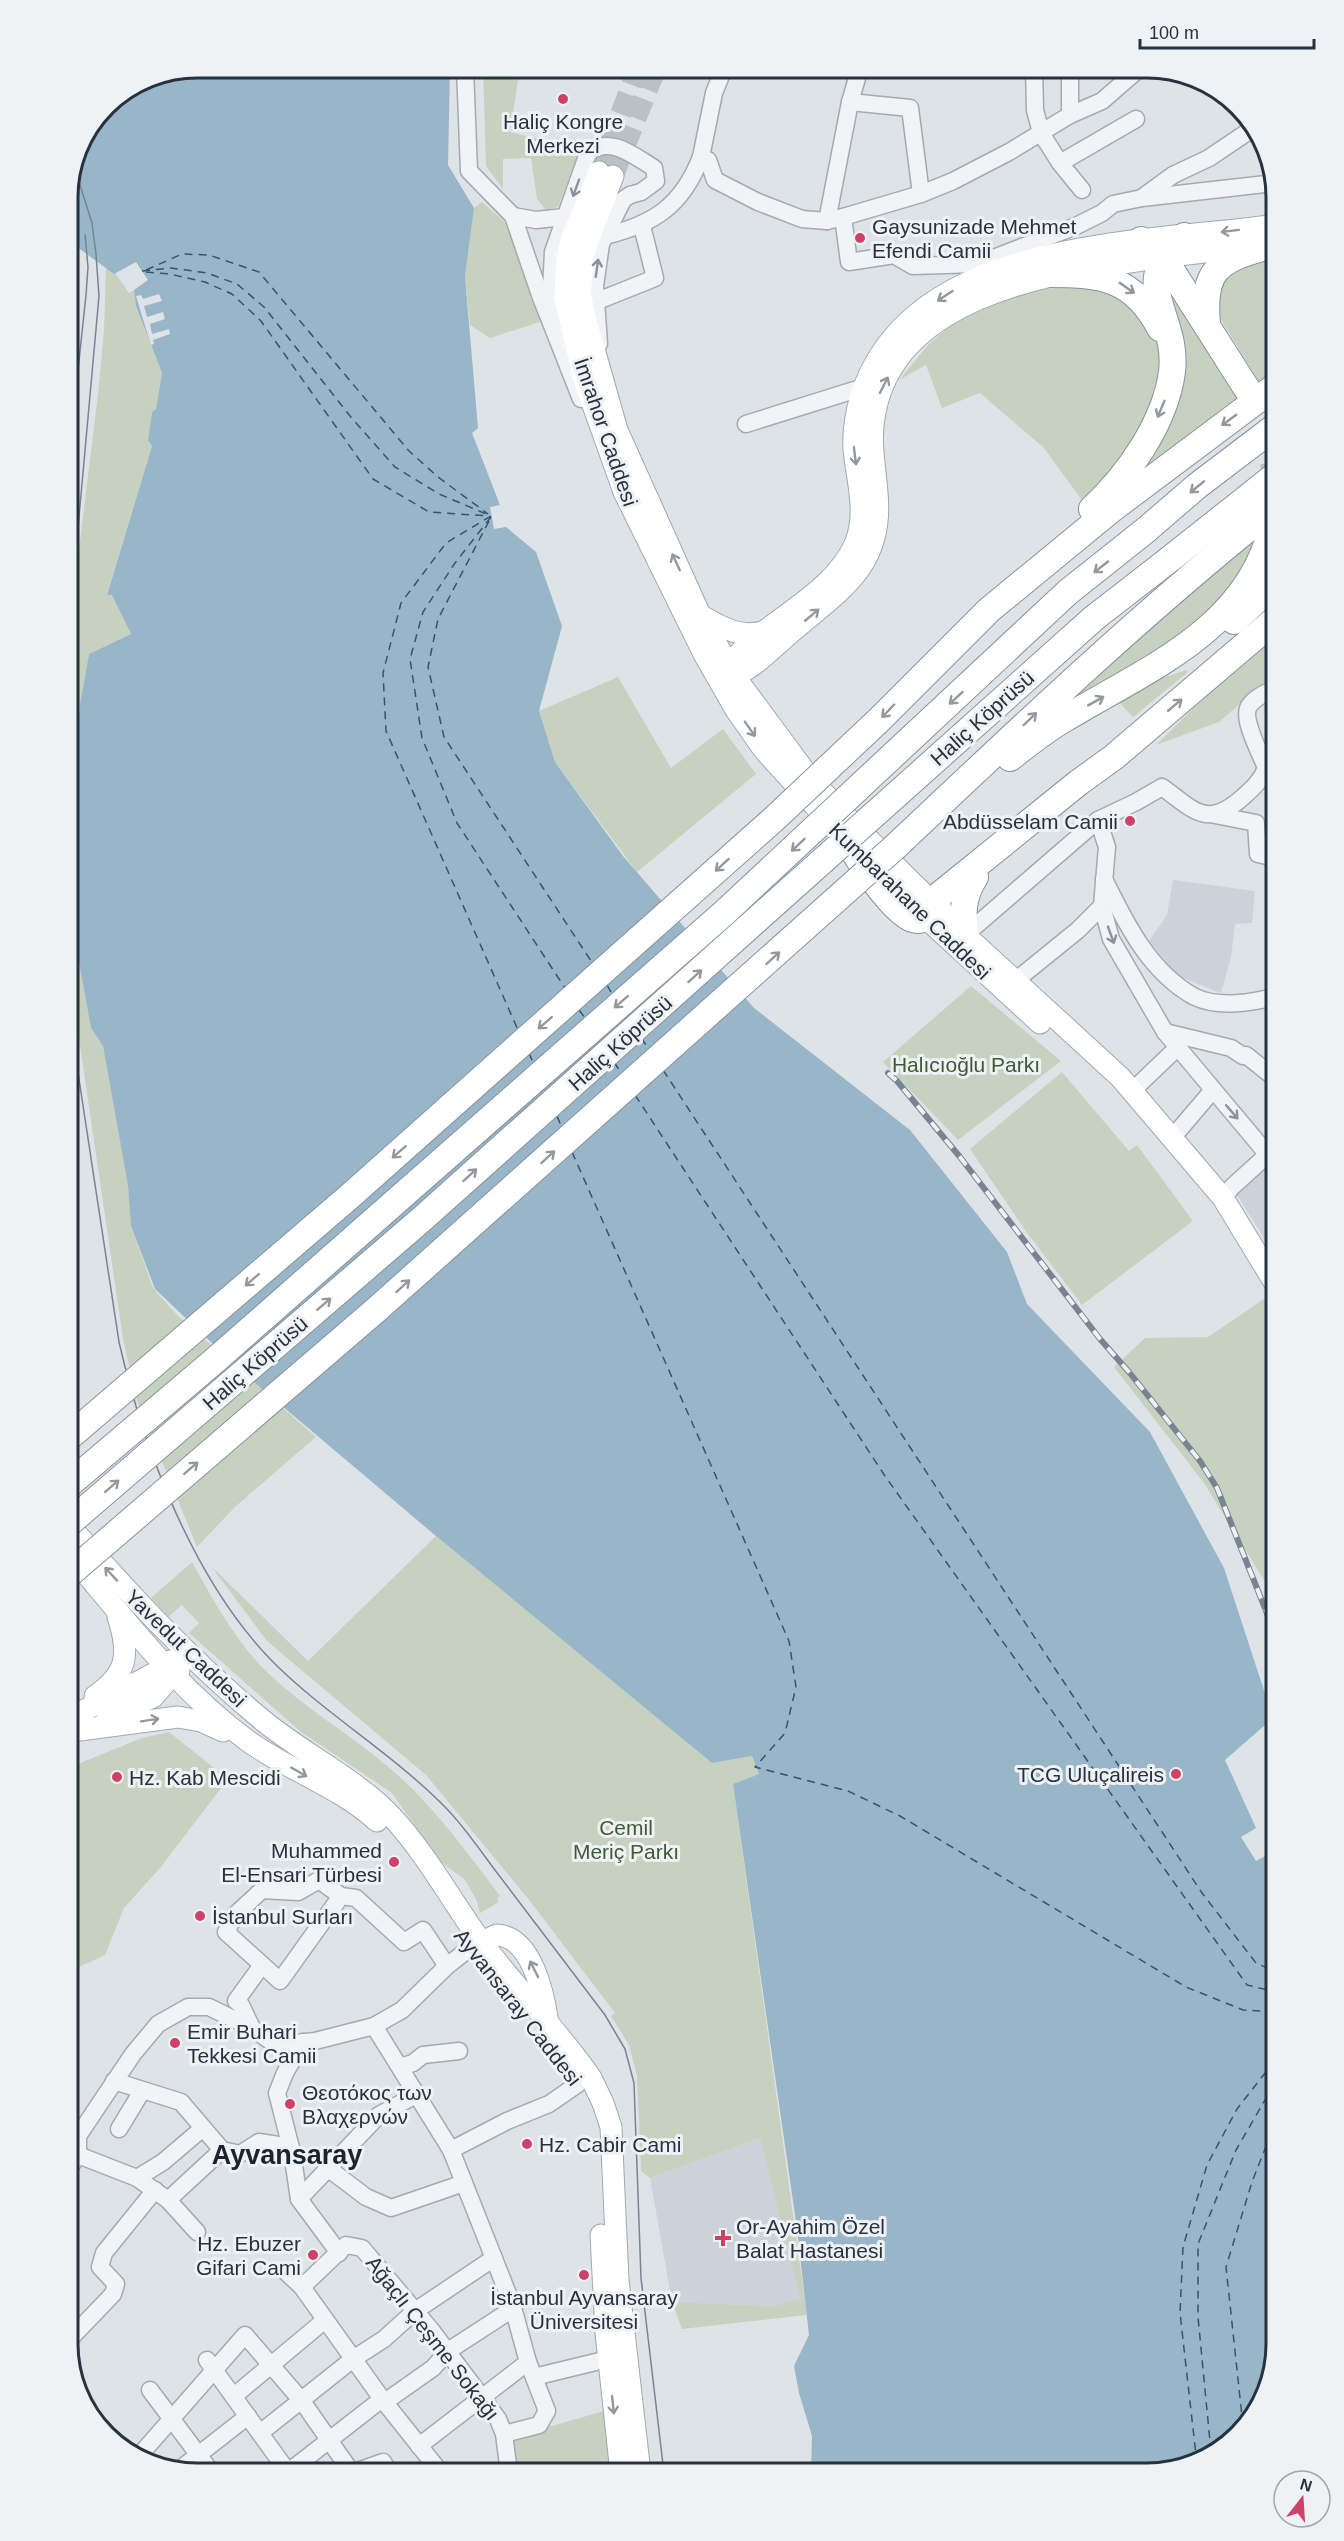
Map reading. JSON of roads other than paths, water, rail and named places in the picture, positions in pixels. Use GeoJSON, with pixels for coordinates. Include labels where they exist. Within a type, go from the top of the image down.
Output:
{"type":"FeatureCollection","features":[{"type":"Feature","properties":{"kind":"highway"},"geometry":{"type":"LineString","coordinates":[[1120,492],[1158,417],[1169,385],[1172,353],[1157,289],[1157,272],[1162,257],[1184,236]]}},
{"type":"Feature","properties":{"kind":"highway"},"geometry":{"type":"LineString","coordinates":[[1141,240],[1156,249],[1162,257],[1247,389]]}},
{"type":"Feature","properties":{"kind":"highway"},"geometry":{"type":"LineString","coordinates":[[1207,324],[1206,295],[1216,271],[1230,258],[1266,242]]}},
{"type":"Feature","properties":{"kind":"highway"},"geometry":{"type":"LineString","coordinates":[[1050,274],[1099,276],[1127,288],[1152,312],[1172,353]]}},
{"type":"Feature","properties":{"kind":"highway"},"geometry":{"type":"LineString","coordinates":[[78,1429],[350,1196],[775,818],[879,720],[990,610],[1120,492],[1266,393]]}},
{"type":"Feature","properties":{"kind":"highway","name":"Haliç Köprüsü"},"geometry":{"type":"LineString","coordinates":[[78,1476],[230,1347],[724,913],[1068,592],[1197,486],[1266,434]]}},
{"type":"Feature","properties":{"kind":"highway","name":"Haliç Köprüsü"},"geometry":{"type":"LineString","coordinates":[[78,1515],[422,1219],[1094,618],[1266,483]]}},
{"type":"Feature","properties":{"kind":"highway"},"geometry":{"type":"LineString","coordinates":[[78,1566],[376,1310],[896,846],[1051,699],[1186,581],[1266,522]]}},
{"type":"Feature","properties":{"kind":"highway"},"geometry":{"type":"LineString","coordinates":[[896,846],[1051,727],[1155,668],[1202,635],[1251,580],[1266,545]]}},
{"type":"Feature","properties":{"kind":"highway"},"geometry":{"type":"LineString","coordinates":[[1202,635],[1216,633],[1226,628],[1266,591]]}},
{"type":"Feature","properties":{"kind":"highway"},"geometry":{"type":"LineString","coordinates":[[932,909],[1078,783],[1114,757],[1266,628]]}},
{"type":"Feature","properties":{"kind":"highway"},"geometry":{"type":"LineString","coordinates":[[851,847],[874,882],[906,915],[914,920],[975,877],[1104,771],[1114,757]]}},
{"type":"Feature","properties":{"kind":"highway"},"geometry":{"type":"LineString","coordinates":[[965,935],[963,910],[969,886],[975,877]]}},
{"type":"Feature","properties":{"kind":"main road","name":"İmrahor Caddesi"},"geometry":{"type":"LineString","coordinates":[[606,174],[586,246],[580,292],[604,389],[617,430],[647,500],[727,674],[700,674],[647,569],[643,533],[624,492],[584,380],[569,319],[565,297],[565,278],[571,241],[606,174]]}},
{"type":"Feature","properties":{"kind":"main road"},"geometry":{"type":"LineString","coordinates":[[727,674],[766,631],[834,574],[855,544],[859,531],[861,504],[854,433],[864,387],[890,341],[909,322],[981,269],[1059,252],[1141,240],[1184,236],[1266,239]]}},
{"type":"Feature","properties":{"kind":"main road"},"geometry":{"type":"LineString","coordinates":[[727,674],[767,652],[845,587],[865,562],[877,530],[878,511],[871,444],[872,427],[880,393],[897,362],[909,346],[946,316],[1026,280],[1050,274],[1266,240]]}},
{"type":"Feature","properties":{"kind":"main road"},"geometry":{"type":"LineString","coordinates":[[700,615],[735,633],[756,634],[766,631]]}},
{"type":"Feature","properties":{"kind":"main road"},"geometry":{"type":"LineString","coordinates":[[754,704],[758,677],[767,652]]}},
{"type":"Feature","properties":{"kind":"main road","name":"Kumbarahane Caddesi"},"geometry":{"type":"LineString","coordinates":[[727,674],[754,704],[812,781],[1033,1017],[1131,1092]]}},
{"type":"Feature","properties":{"kind":"main road","name":"Kumbarahane Caddesi"},"geometry":{"type":"LineString","coordinates":[[727,674],[764,750],[851,847]]}},
{"type":"Feature","properties":{"kind":"main road","name":"Kumbarahane Caddesi"},"geometry":{"type":"LineString","coordinates":[[932,909],[965,935],[1113,1069],[1223,1198],[1266,1269]]}},
{"type":"Feature","properties":{"kind":"main road","name":"Yavedut Caddesi"},"geometry":{"type":"LineString","coordinates":[[78,1536],[165,1631],[204,1669],[267,1724],[316,1760]]}},
{"type":"Feature","properties":{"kind":"main road","name":"Yavedut Caddesi"},"geometry":{"type":"LineString","coordinates":[[78,1564],[168,1671]]}},
{"type":"Feature","properties":{"kind":"main road"},"geometry":{"type":"LineString","coordinates":[[78,1715],[107,1687],[122,1667],[124,1639],[113,1605]]}},
{"type":"Feature","properties":{"kind":"main road"},"geometry":{"type":"LineString","coordinates":[[78,1722],[128,1710],[153,1697],[166,1682],[168,1671],[170,1647],[165,1631]]}},
{"type":"Feature","properties":{"kind":"main road"},"geometry":{"type":"LineString","coordinates":[[168,1671],[176,1669],[189,1674],[261,1734],[291,1751],[316,1760]]}},
{"type":"Feature","properties":{"kind":"main road","name":"Ayvansaray Caddesi"},"geometry":{"type":"LineString","coordinates":[[168,1671],[215,1715],[249,1742],[359,1806],[381,1825],[476,1944],[578,2084],[593,2115],[599,2143],[602,2276],[608,2359],[617,2439],[632,2463]]}},
{"type":"Feature","properties":{"kind":"main road"},"geometry":{"type":"LineString","coordinates":[[78,1723],[178,1717],[201,1721],[249,1742]]}},
{"type":"Feature","properties":{"kind":"main road","name":"Ayvansaray Caddesi"},"geometry":{"type":"LineString","coordinates":[[316,1760],[355,1785],[392,1817],[420,1852],[476,1944]]}},
{"type":"Feature","properties":{"kind":"main road","name":"Ayvansaray Caddesi"},"geometry":{"type":"LineString","coordinates":[[476,1944],[497,1935],[505,1935],[520,1946],[536,1972],[548,2026],[591,2078],[611,2127],[618,2280],[635,2463]]}},
{"type":"Feature","properties":{"kind":"street"},"geometry":{"type":"LineString","coordinates":[[465,78],[469,171],[513,216],[540,295],[583,403],[599,422]]}},
{"type":"Feature","properties":{"kind":"street"},"geometry":{"type":"LineString","coordinates":[[605,236],[642,226],[654,218],[692,180],[701,157],[714,93],[720,78]]}},
{"type":"Feature","properties":{"kind":"street"},"geometry":{"type":"LineString","coordinates":[[857,78],[850,102],[835,219],[849,262],[894,255],[913,266],[981,269],[1076,226],[1102,213],[1113,204],[1142,198],[1265,184]]}},
{"type":"Feature","properties":{"kind":"street"},"geometry":{"type":"LineString","coordinates":[[1034,78],[1035,110],[1041,133],[1060,163],[1082,190]]}},
{"type":"Feature","properties":{"kind":"street"},"geometry":{"type":"LineString","coordinates":[[1070,78],[1070,115]]}},
{"type":"Feature","properties":{"kind":"street"},"geometry":{"type":"LineString","coordinates":[[701,157],[708,160],[715,180],[758,202],[802,219],[835,219],[921,194],[953,181],[1009,152],[1070,115],[1102,101],[1128,78]]}},
{"type":"Feature","properties":{"kind":"street"},"geometry":{"type":"LineString","coordinates":[[850,102],[910,108],[921,194]]}},
{"type":"Feature","properties":{"kind":"street"},"geometry":{"type":"LineString","coordinates":[[1060,163],[1136,119]]}},
{"type":"Feature","properties":{"kind":"street"},"geometry":{"type":"LineString","coordinates":[[1142,198],[1173,175],[1209,158],[1247,132]]}},
{"type":"Feature","properties":{"kind":"street"},"geometry":{"type":"LineString","coordinates":[[559,339],[551,289],[553,252],[588,153],[601,145],[614,146],[654,168],[656,181],[641,192],[623,200],[601,244],[595,302],[604,389]]}},
{"type":"Feature","properties":{"kind":"street"},"geometry":{"type":"LineString","coordinates":[[513,216],[536,220],[565,217]]}},
{"type":"Feature","properties":{"kind":"street"},"geometry":{"type":"LineString","coordinates":[[595,302],[655,278],[642,226]]}},
{"type":"Feature","properties":{"kind":"street"},"geometry":{"type":"LineString","coordinates":[[746,424],[864,387]]}},
{"type":"Feature","properties":{"kind":"street"},"geometry":{"type":"LineString","coordinates":[[1266,693],[1257,698],[1248,708],[1247,721],[1266,757]]}},
{"type":"Feature","properties":{"kind":"street"},"geometry":{"type":"LineString","coordinates":[[965,935],[1098,820],[1162,787],[1192,809],[1210,816],[1214,815],[1227,811],[1266,774]]}},
{"type":"Feature","properties":{"kind":"street"},"geometry":{"type":"LineString","coordinates":[[1214,815],[1256,823],[1258,854],[1266,856]]}},
{"type":"Feature","properties":{"kind":"street"},"geometry":{"type":"LineString","coordinates":[[1098,820],[1107,847],[1101,906],[1111,939],[1165,1032],[1177,1048],[1213,1090],[1266,1145]]}},
{"type":"Feature","properties":{"kind":"street"},"geometry":{"type":"LineString","coordinates":[[1103,878],[1124,921],[1147,953],[1170,978],[1196,997],[1216,1002],[1266,999]]}},
{"type":"Feature","properties":{"kind":"street"},"geometry":{"type":"LineString","coordinates":[[1015,981],[1078,930],[1101,906]]}},
{"type":"Feature","properties":{"kind":"street"},"geometry":{"type":"LineString","coordinates":[[1165,1032],[1231,1048],[1242,1056],[1246,1055],[1266,1071]]}},
{"type":"Feature","properties":{"kind":"street"},"geometry":{"type":"LineString","coordinates":[[1131,1092],[1177,1048]]}},
{"type":"Feature","properties":{"kind":"street"},"geometry":{"type":"LineString","coordinates":[[1172,1138],[1213,1090]]}},
{"type":"Feature","properties":{"kind":"street"},"geometry":{"type":"LineString","coordinates":[[1223,1198],[1266,1156]]}},
{"type":"Feature","properties":{"kind":"street"},"geometry":{"type":"LineString","coordinates":[[341,1896],[280,1981],[226,1932],[235,1915],[262,1890],[298,1892],[319,1880],[341,1896],[356,1898],[404,1942],[423,1930],[447,1966]]}},
{"type":"Feature","properties":{"kind":"street"},"geometry":{"type":"LineString","coordinates":[[197,2232],[161,2195],[137,2178],[78,2155],[78,2136],[133,2054],[158,2024],[188,2007],[209,2007],[252,2028],[276,2045],[303,2042],[374,2026],[402,2010],[447,1966],[476,1944]]}},
{"type":"Feature","properties":{"kind":"street"},"geometry":{"type":"LineString","coordinates":[[252,2028],[236,2001],[262,1965]]}},
{"type":"Feature","properties":{"kind":"street"},"geometry":{"type":"LineString","coordinates":[[374,2026],[388,2052],[400,2067],[451,2150],[512,2304],[531,2370],[547,2411],[539,2425],[504,2434],[508,2463]]}},
{"type":"Feature","properties":{"kind":"street"},"geometry":{"type":"LineString","coordinates":[[303,2042],[285,2073],[277,2093],[291,2147],[299,2199],[339,2253]]}},
{"type":"Feature","properties":{"kind":"street"},"geometry":{"type":"LineString","coordinates":[[400,2067],[412,2063],[423,2055],[459,2051]]}},
{"type":"Feature","properties":{"kind":"street"},"geometry":{"type":"LineString","coordinates":[[114,2081],[181,2102],[222,2150],[240,2154],[259,2142],[291,2147]]}},
{"type":"Feature","properties":{"kind":"street"},"geometry":{"type":"LineString","coordinates":[[451,2150],[507,2121],[549,2104],[578,2084]]}},
{"type":"Feature","properties":{"kind":"street"},"geometry":{"type":"LineString","coordinates":[[119,2128],[142,2091]]}},
{"type":"Feature","properties":{"kind":"street"},"geometry":{"type":"LineString","coordinates":[[299,2199],[379,2115],[416,2095]]}},
{"type":"Feature","properties":{"kind":"street"},"geometry":{"type":"LineString","coordinates":[[137,2178],[163,2162],[203,2128]]}},
{"type":"Feature","properties":{"kind":"street"},"geometry":{"type":"LineString","coordinates":[[78,2331],[113,2294],[116,2284],[99,2267],[104,2253],[161,2195],[222,2150]]}},
{"type":"Feature","properties":{"kind":"street"},"geometry":{"type":"LineString","coordinates":[[329,2169],[366,2197],[391,2208],[464,2183]]}},
{"type":"Feature","properties":{"kind":"street","name":"Ağaçlı Çeşme Sokağı"},"geometry":{"type":"LineString","coordinates":[[302,2287],[346,2245],[362,2248],[448,2351],[498,2419],[504,2434]]}},
{"type":"Feature","properties":{"kind":"street"},"geometry":{"type":"LineString","coordinates":[[260,2433],[353,2359],[384,2339],[415,2311],[494,2258]]}},
{"type":"Feature","properties":{"kind":"street"},"geometry":{"type":"LineString","coordinates":[[286,2272],[302,2287],[382,2399],[433,2463]]}},
{"type":"Feature","properties":{"kind":"street"},"geometry":{"type":"LineString","coordinates":[[300,2463],[382,2399],[389,2399],[433,2368],[448,2351],[505,2314],[512,2304]]}},
{"type":"Feature","properties":{"kind":"street"},"geometry":{"type":"LineString","coordinates":[[234,2396],[326,2320]]}},
{"type":"Feature","properties":{"kind":"street"},"geometry":{"type":"LineString","coordinates":[[143,2451],[211,2366],[245,2335],[302,2401],[344,2463]]}},
{"type":"Feature","properties":{"kind":"street"},"geometry":{"type":"LineString","coordinates":[[419,2446],[483,2397],[531,2370],[608,2359]]}},
{"type":"Feature","properties":{"kind":"street"},"geometry":{"type":"LineString","coordinates":[[211,2366],[282,2463]]}},
{"type":"Feature","properties":{"kind":"street"},"geometry":{"type":"LineString","coordinates":[[150,2390],[205,2463]]}},
{"type":"Feature","properties":{"kind":"street"},"geometry":{"type":"LineString","coordinates":[[189,2463],[248,2416]]}},
{"type":"Feature","properties":{"kind":"water"},"geometry":{"type":"Polygon","coordinates":[[[197,78],[450,78],[448,165],[474,208],[465,277],[478,428],[472,433],[500,505],[490,507],[494,529],[506,527],[536,552],[562,626],[539,711],[555,762],[623,856],[754,1008],[910,1130],[1007,1252],[1027,1304],[1150,1432],[1224,1568],[1266,1697],[1266,1724],[1225,1760],[1256,1828],[1241,1837],[1256,1861],[1266,1856],[1266,2344],[1262,2375],[1254,2397],[1246,2410],[1226,2434],[1193,2454],[1155,2463],[811,2463],[812,2436],[799,2393],[794,2366],[809,2335],[797,2229],[733,1784],[759,1774],[752,1756],[712,1763],[436,1536],[249,1378],[155,1289],[131,1226],[128,1186],[103,1046],[91,1028],[78,957],[80,704],[89,654],[131,634],[112,595],[107,595],[152,446],[148,440],[152,412],[156,409],[162,373],[136,306],[134,290],[148,280],[136,262],[114,274],[78,248],[79,181],[90,144],[107,118],[144,90],[174,80],[197,78]]]}},
{"type":"Feature","properties":{"kind":"tunnel"},"geometry":{"type":"LineString","coordinates":[[599,172],[634,78]]}},
{"type":"Feature","properties":{"kind":"tunnel"},"geometry":{"type":"LineString","coordinates":[[613,176],[652,78]]}},
{"type":"Feature","properties":{"kind":"tunnel"},"geometry":{"type":"LineString","coordinates":[[1247,389],[1266,435]]}},
{"type":"Feature","properties":{"kind":"tram line"},"geometry":{"type":"LineString","coordinates":[[78,528],[99,296],[92,223],[79,182]]}},
{"type":"Feature","properties":{"kind":"tram line"},"geometry":{"type":"LineString","coordinates":[[78,370],[88,267],[85,235]]}},
{"type":"Feature","properties":{"kind":"tram line"},"geometry":{"type":"LineString","coordinates":[[78,1073],[119,1342],[158,1471],[197,1556],[220,1595],[246,1632],[275,1664],[295,1683],[404,1770],[452,1815],[605,2015],[625,2049],[634,2083],[641,2278],[663,2463]]}},
{"type":"Feature","properties":{"kind":"railway"},"geometry":{"type":"LineString","coordinates":[[888,1073],[960,1157],[1100,1339],[1200,1461],[1217,1488],[1266,1611]]}},
{"type":"Feature","properties":{"kind":"place","name":"Haliç Kongre Merkezi"},"geometry":{"type":"Point","coordinates":[563,99]}},
{"type":"Feature","properties":{"kind":"place","name":"Gaysunizade Mehmet Efendi Camii"},"geometry":{"type":"Point","coordinates":[860,238]}},
{"type":"Feature","properties":{"kind":"place","name":"Abdüsselam Camii"},"geometry":{"type":"Point","coordinates":[1130,821]}},
{"type":"Feature","properties":{"kind":"place","name":"TCG Uluçalireis"},"geometry":{"type":"Point","coordinates":[1176,1774]}},
{"type":"Feature","properties":{"kind":"place","name":"Hz. Kab Mescidi"},"geometry":{"type":"Point","coordinates":[117,1777]}},
{"type":"Feature","properties":{"kind":"place","name":"Muhammed El-Ensari Türbesi"},"geometry":{"type":"Point","coordinates":[394,1862]}},
{"type":"Feature","properties":{"kind":"place","name":"İstanbul Surları"},"geometry":{"type":"Point","coordinates":[200,1916]}},
{"type":"Feature","properties":{"kind":"place","name":"Emir Buhari Tekkesi Camii"},"geometry":{"type":"Point","coordinates":[175,2043]}},
{"type":"Feature","properties":{"kind":"place","name":"Θεοτόκος των Βλαχερνών"},"geometry":{"type":"Point","coordinates":[290,2104]}},
{"type":"Feature","properties":{"kind":"place","name":"Hz. Cabir Cami"},"geometry":{"type":"Point","coordinates":[527,2144]}},
{"type":"Feature","properties":{"kind":"place","name":"Or-Ayahim Özel Balat Hastanesi"},"geometry":{"type":"Point","coordinates":[723,2238]}},
{"type":"Feature","properties":{"kind":"place","name":"Hz. Ebuzer Gifari Cami"},"geometry":{"type":"Point","coordinates":[313,2255]}},
{"type":"Feature","properties":{"kind":"place","name":"İstanbul Ayvansaray Üniversitesi"},"geometry":{"type":"Point","coordinates":[584,2275]}},
{"type":"Feature","properties":{"kind":"district","name":"Ayvansaray"},"geometry":{"type":"Point","coordinates":[287,2155]}},
{"type":"Feature","properties":{"kind":"park label","name":"Halıcıoğlu Parkı"},"geometry":{"type":"Point","coordinates":[966,1064]}},
{"type":"Feature","properties":{"kind":"park label","name":"Cemil Meriç Parkı"},"geometry":{"type":"Point","coordinates":[626,1839]}}]}
